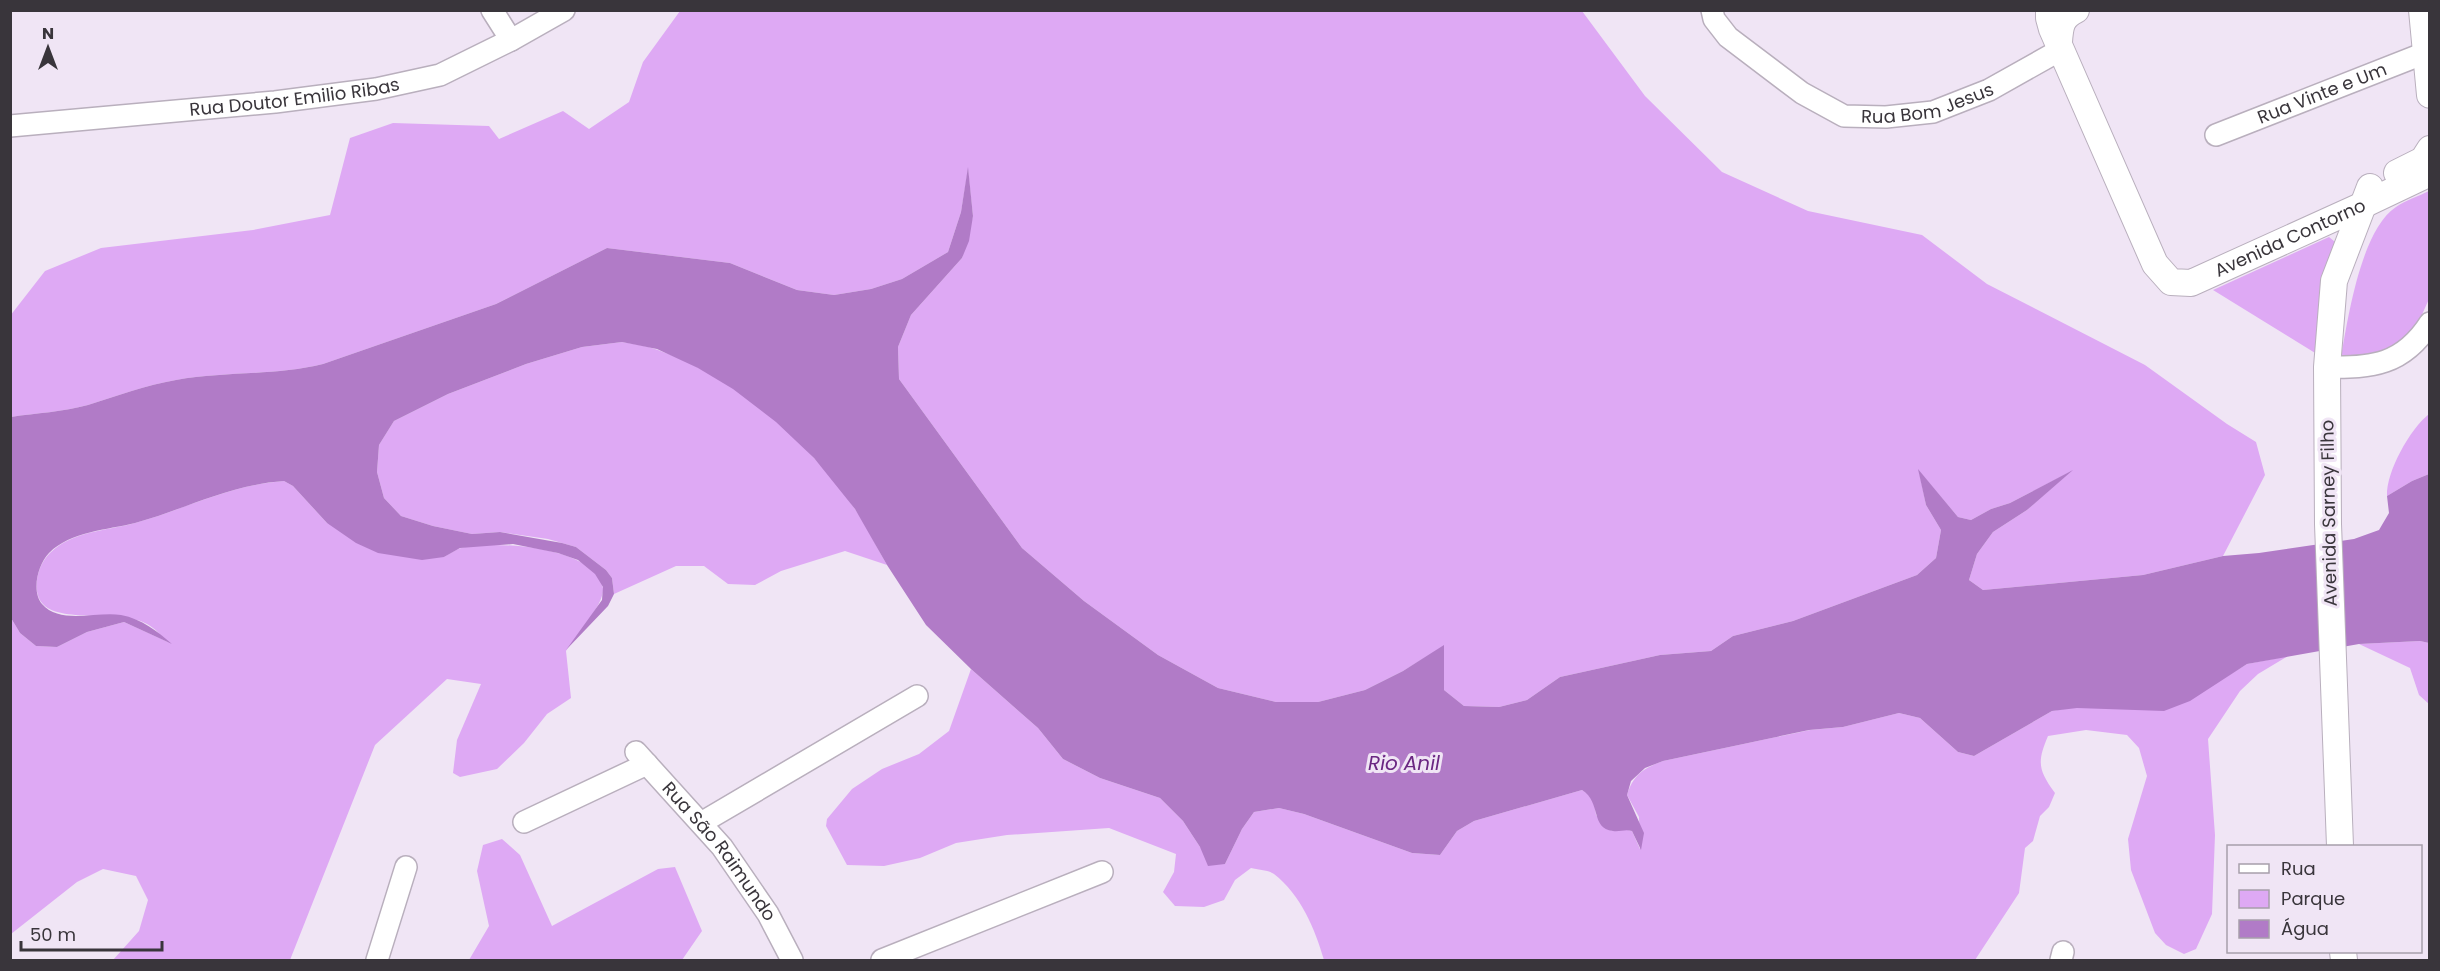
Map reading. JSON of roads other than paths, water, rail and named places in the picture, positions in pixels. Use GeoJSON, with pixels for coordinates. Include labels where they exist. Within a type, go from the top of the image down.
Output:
{"type":"FeatureCollection","features":[{"type":"Feature","properties":{"kind":"street"},"geometry":{"type":"LineString","coordinates":[[492,10],[511,40]]}},
{"type":"Feature","properties":{"kind":"street","name":"Rua Doutor Emilio Ribas"},"geometry":{"type":"LineString","coordinates":[[10,126],[274,102],[376,89],[440,75],[511,40],[564,10]]}},
{"type":"Feature","properties":{"kind":"street","name":"Rua Bom Jesus"},"geometry":{"type":"LineString","coordinates":[[1712,10],[1714,19],[1728,37],[1802,93],[1844,116],[1886,117],[1933,112],[1989,90],[2060,46]]}},
{"type":"Feature","properties":{"kind":"street","name":"Avenida Contorno"},"geometry":{"type":"LineString","coordinates":[[2049,10],[2049,18],[2060,46],[2155,264],[2169,271],[2185,271],[2367,196],[2428,161]]}},
{"type":"Feature","properties":{"kind":"street"},"geometry":{"type":"LineString","coordinates":[[2060,46],[2062,20],[2076,10]]}},
{"type":"Feature","properties":{"kind":"street"},"geometry":{"type":"LineString","coordinates":[[2422,10],[2428,52],[2430,95]]}},
{"type":"Feature","properties":{"kind":"street","name":"Rua Vinte e Um"},"geometry":{"type":"LineString","coordinates":[[2216,135],[2428,52]]}},
{"type":"Feature","properties":{"kind":"street","name":"Avenida Sarney Filho"},"geometry":{"type":"LineString","coordinates":[[2340,845],[2328,524],[2326,367],[2334,281],[2367,196]]}},
{"type":"Feature","properties":{"kind":"street"},"geometry":{"type":"LineString","coordinates":[[2326,367],[2376,366],[2411,347],[2430,323]]}},
{"type":"Feature","properties":{"kind":"street"},"geometry":{"type":"LineString","coordinates":[[701,823],[917,696]]}},
{"type":"Feature","properties":{"kind":"street","name":"Rua São Raimundo"},"geometry":{"type":"LineString","coordinates":[[524,822],[642,758],[722,847],[768,914],[792,960]]}},
{"type":"Feature","properties":{"kind":"street"},"geometry":{"type":"LineString","coordinates":[[377,960],[406,867]]}},
{"type":"Feature","properties":{"kind":"street"},"geometry":{"type":"LineString","coordinates":[[882,960],[1102,872]]}},
{"type":"Feature","properties":{"kind":"water","name":"Rio Anil"},"geometry":{"type":"Polygon","coordinates":[[[968,167],[973,216],[969,241],[962,258],[911,315],[898,347],[899,379],[1022,548],[1084,601],[1158,655],[1218,688],[1276,702],[1318,702],[1365,690],[1403,671],[1444,645],[1444,690],[1464,706],[1499,707],[1527,700],[1560,677],[1660,655],[1711,651],[1733,636],[1793,621],[1917,575],[1936,558],[1941,530],[1926,505],[1918,469],[1958,517],[1971,520],[1991,509],[2010,503],[2073,470],[2027,510],[1993,532],[1977,554],[1969,580],[1983,590],[2143,575],[2223,556],[2354,539],[2379,530],[2389,513],[2387,496],[2429,474],[2429,643],[2420,641],[2359,644],[2247,664],[2190,701],[2164,711],[2077,708],[2052,711],[1974,756],[1958,752],[1920,718],[1899,713],[1843,727],[1809,730],[1663,761],[1645,768],[1631,781],[1627,795],[1644,833],[1641,850],[1632,831],[1613,831],[1601,825],[1592,801],[1582,790],[1474,821],[1457,831],[1440,855],[1412,853],[1304,814],[1279,808],[1254,812],[1242,829],[1225,864],[1208,866],[1200,847],[1183,821],[1160,798],[1100,778],[1063,759],[1038,728],[971,669],[926,625],[887,565],[855,509],[814,458],[776,422],[733,389],[698,368],[657,349],[622,342],[582,347],[526,364],[448,394],[394,421],[379,445],[377,472],[384,498],[401,516],[433,526],[472,534],[500,532],[562,543],[576,547],[606,570],[612,578],[614,594],[608,606],[566,650],[602,600],[603,587],[595,574],[578,560],[558,553],[513,544],[460,548],[444,557],[422,560],[378,553],[356,543],[327,523],[293,486],[284,481],[244,487],[135,523],[78,536],[58,546],[45,558],[36,585],[39,599],[50,610],[69,616],[111,614],[129,617],[149,626],[172,644],[124,622],[87,632],[57,647],[36,646],[20,633],[11,618],[11,417],[88,405],[176,380],[287,370],[323,364],[496,304],[607,248],[730,263],[797,290],[834,295],[871,289],[902,279],[948,252],[961,212],[968,167]]]}}]}
